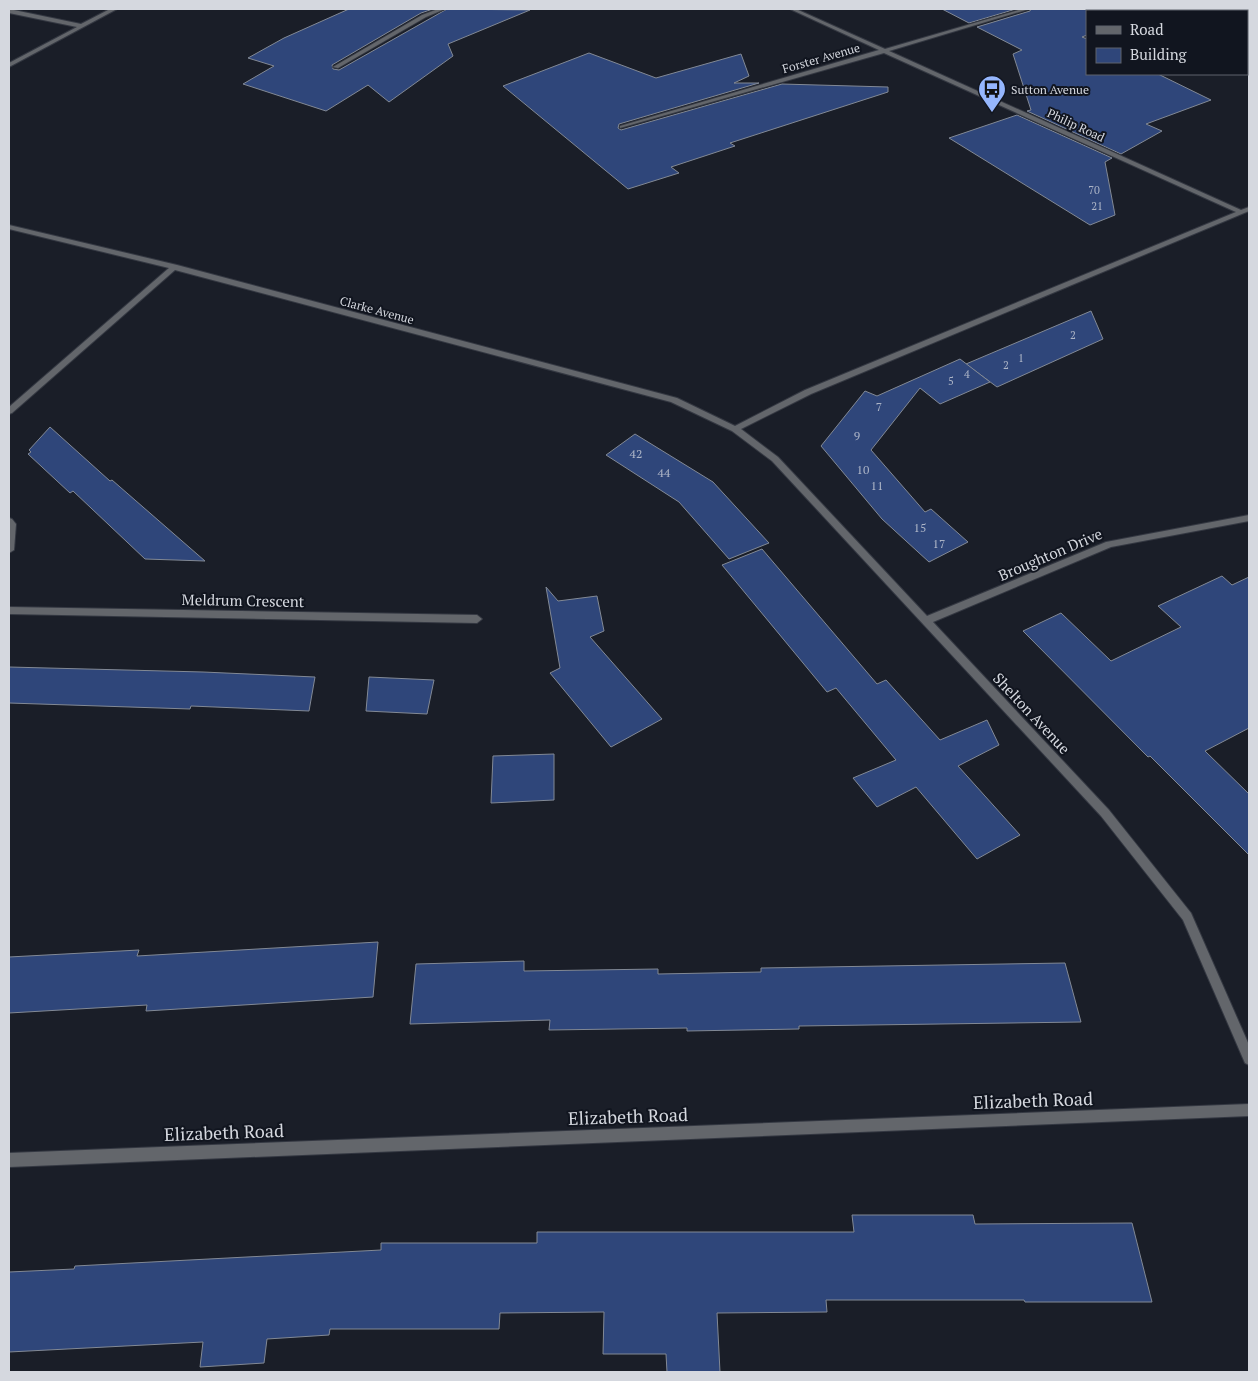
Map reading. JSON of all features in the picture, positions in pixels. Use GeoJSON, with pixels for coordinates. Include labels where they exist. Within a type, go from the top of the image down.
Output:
{"type":"FeatureCollection","features":[{"type":"Feature","properties":{"kind":"street"},"geometry":{"type":"LineString","coordinates":[[9,65],[114,9]]}},
{"type":"Feature","properties":{"kind":"street"},"geometry":{"type":"LineString","coordinates":[[336,67],[424,16],[442,9]]}},
{"type":"Feature","properties":{"kind":"street","name":"Philip Road"},"geometry":{"type":"LineString","coordinates":[[792,9],[1241,212]]}},
{"type":"Feature","properties":{"kind":"street","name":"Forster Avenue"},"geometry":{"type":"LineString","coordinates":[[622,127],[1027,9]]}},
{"type":"Feature","properties":{"kind":"street"},"geometry":{"type":"LineString","coordinates":[[9,11],[81,26]]}},
{"type":"Feature","properties":{"kind":"street"},"geometry":{"type":"LineString","coordinates":[[735,429],[808,392],[1249,209]]}},
{"type":"Feature","properties":{"kind":"street","name":"Clarke Avenue"},"geometry":{"type":"LineString","coordinates":[[9,227],[174,267],[674,400],[735,429]]}},
{"type":"Feature","properties":{"kind":"street"},"geometry":{"type":"LineString","coordinates":[[9,411],[174,267]]}},
{"type":"Feature","properties":{"kind":"street","name":"Shelton Avenue"},"geometry":{"type":"LineString","coordinates":[[735,429],[775,460],[1105,812],[1187,917],[1249,1059]]}},
{"type":"Feature","properties":{"kind":"street","name":"Broughton Drive"},"geometry":{"type":"LineString","coordinates":[[925,621],[1109,544],[1249,518]]}},
{"type":"Feature","properties":{"kind":"street"},"geometry":{"type":"LineString","coordinates":[[9,521],[12,524],[9,550]]}},
{"type":"Feature","properties":{"kind":"street","name":"Meldrum Crescent"},"geometry":{"type":"LineString","coordinates":[[9,610],[477,620]]}},
{"type":"Feature","properties":{"kind":"street","name":"Elizabeth Road"},"geometry":{"type":"LineString","coordinates":[[9,1160],[1249,1110]]}},
{"type":"Feature","properties":{"kind":"building"},"geometry":{"type":"Polygon","coordinates":[[[349,9],[433,9],[421,13],[332,65],[333,69],[339,70],[447,9],[530,10],[448,44],[453,56],[389,102],[368,85],[326,111],[243,84],[274,66],[248,58],[284,38],[349,9]]]}},
{"type":"Feature","properties":{"kind":"building"},"geometry":{"type":"Polygon","coordinates":[[[942,9],[1016,9],[969,23],[942,9]]]}},
{"type":"Feature","properties":{"kind":"building"},"geometry":{"type":"Polygon","coordinates":[[[1031,9],[1089,10],[1086,10],[1086,35],[1082,37],[1086,39],[1086,75],[1160,75],[1211,100],[1146,124],[1162,131],[1121,154],[1027,111],[1031,110],[1013,54],[1022,50],[977,27],[1030,11],[1031,9]]]}},
{"type":"Feature","properties":{"kind":"building"},"geometry":{"type":"Polygon","coordinates":[[[1101,9],[1146,10],[1102,10],[1101,9]]]}},
{"type":"Feature","properties":{"kind":"building"},"geometry":{"type":"Polygon","coordinates":[[[589,53],[656,78],[741,54],[749,76],[734,83],[759,83],[619,124],[618,128],[621,130],[782,84],[888,87],[888,92],[730,143],[735,146],[671,167],[679,173],[628,189],[503,86],[589,53]]]}},
{"type":"Feature","properties":{"kind":"building"},"geometry":{"type":"Polygon","coordinates":[[[1017,115],[1112,158],[1105,162],[1115,215],[1090,225],[949,138],[1017,115]]]}},
{"type":"Feature","properties":{"kind":"building"},"geometry":{"type":"Polygon","coordinates":[[[1091,311],[1103,339],[997,387],[966,364],[1091,311]]]}},
{"type":"Feature","properties":{"kind":"building"},"geometry":{"type":"Polygon","coordinates":[[[960,359],[990,382],[940,404],[920,388],[871,450],[925,512],[931,509],[968,542],[929,562],[882,519],[821,446],[865,391],[877,396],[960,359]]]}},
{"type":"Feature","properties":{"kind":"building"},"geometry":{"type":"Polygon","coordinates":[[[50,427],[110,481],[112,480],[205,561],[145,559],[73,491],[70,493],[28,454],[31,452],[29,450],[50,427]]]}},
{"type":"Feature","properties":{"kind":"building"},"geometry":{"type":"Polygon","coordinates":[[[635,434],[713,482],[769,543],[729,559],[679,502],[606,455],[635,434]]]}},
{"type":"Feature","properties":{"kind":"building"},"geometry":{"type":"Polygon","coordinates":[[[762,549],[877,684],[886,680],[940,740],[987,720],[999,745],[958,766],[1020,835],[977,859],[916,787],[877,807],[853,778],[896,760],[836,688],[827,692],[722,565],[762,549]]]}},
{"type":"Feature","properties":{"kind":"building"},"geometry":{"type":"Polygon","coordinates":[[[1222,576],[1232,585],[1249,577],[1249,728],[1205,751],[1249,794],[1249,855],[1023,631],[1061,613],[1111,661],[1181,627],[1158,606],[1222,576]]]}},
{"type":"Feature","properties":{"kind":"building"},"geometry":{"type":"Polygon","coordinates":[[[546,587],[558,601],[597,596],[604,631],[590,637],[662,719],[611,747],[550,673],[560,668],[546,587]]]}},
{"type":"Feature","properties":{"kind":"building"},"geometry":{"type":"Polygon","coordinates":[[[9,667],[315,677],[309,711],[191,706],[190,709],[9,703],[9,667]]]}},
{"type":"Feature","properties":{"kind":"building"},"geometry":{"type":"Polygon","coordinates":[[[369,677],[434,680],[427,714],[366,711],[369,677]]]}},
{"type":"Feature","properties":{"kind":"building"},"geometry":{"type":"Polygon","coordinates":[[[554,754],[554,800],[491,803],[493,756],[554,754]]]}},
{"type":"Feature","properties":{"kind":"building"},"geometry":{"type":"Polygon","coordinates":[[[378,942],[373,997],[146,1011],[147,1005],[9,1013],[9,957],[139,950],[137,956],[378,942]]]}},
{"type":"Feature","properties":{"kind":"building"},"geometry":{"type":"Polygon","coordinates":[[[524,961],[524,971],[658,969],[658,974],[761,972],[761,968],[1065,963],[1081,1022],[799,1026],[799,1029],[687,1031],[687,1028],[549,1030],[550,1020],[410,1024],[416,964],[524,961]]]}},
{"type":"Feature","properties":{"kind":"building"},"geometry":{"type":"Polygon","coordinates":[[[852,1215],[973,1215],[975,1224],[1132,1223],[1152,1302],[826,1300],[827,1312],[717,1313],[720,1372],[667,1372],[666,1354],[603,1354],[604,1312],[500,1313],[499,1329],[330,1329],[329,1335],[267,1339],[264,1363],[200,1367],[203,1342],[9,1352],[9,1272],[74,1269],[75,1266],[381,1250],[381,1243],[537,1243],[537,1232],[854,1232],[852,1215]]]}},
{"type":"Feature","properties":{"kind":"place","name":"Sutton Avenue"},"geometry":{"type":"Point","coordinates":[992,113]}}]}
